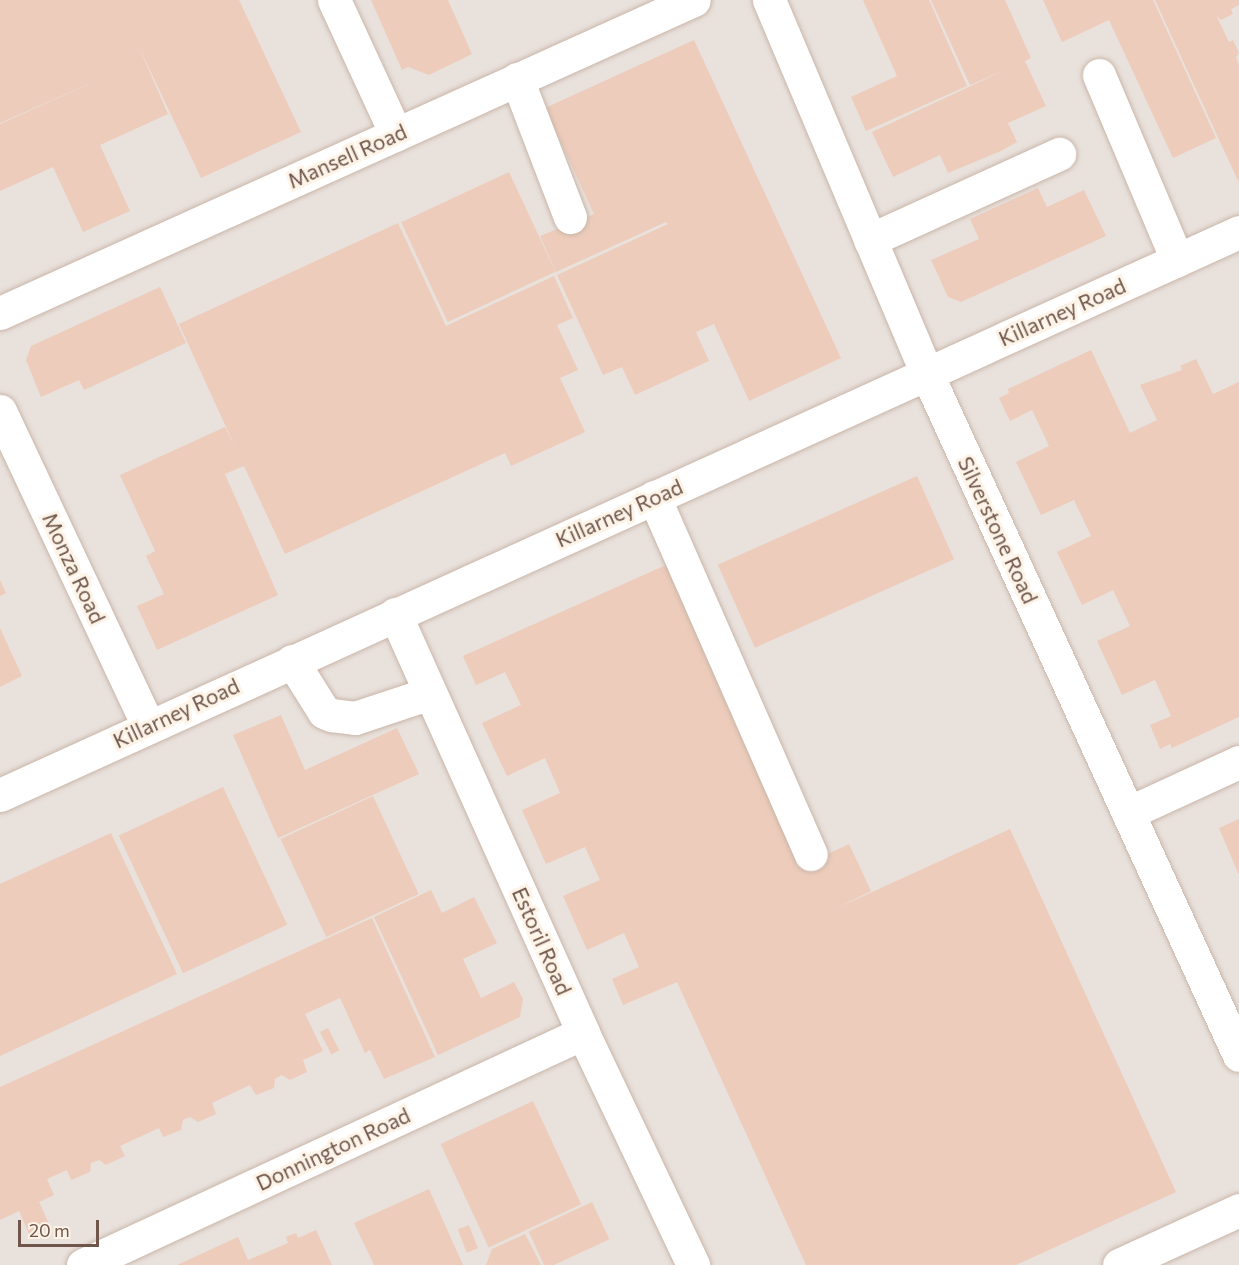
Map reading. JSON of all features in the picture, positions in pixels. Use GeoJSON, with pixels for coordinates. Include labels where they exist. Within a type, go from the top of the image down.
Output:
{"type":"FeatureCollection","features":[{"type":"Feature","properties":{"kind":"street"},"geometry":{"type":"LineString","coordinates":[[334,0],[396,134]]}},
{"type":"Feature","properties":{"kind":"street","name":"Mansell Road"},"geometry":{"type":"LineString","coordinates":[[0,313],[694,0]]}},
{"type":"Feature","properties":{"kind":"street","name":"Silverstone Road"},"geometry":{"type":"LineString","coordinates":[[769,0],[927,374],[1239,1055]]}},
{"type":"Feature","properties":{"kind":"street"},"geometry":{"type":"LineString","coordinates":[[1099,75],[1177,260]]}},
{"type":"Feature","properties":{"kind":"street"},"geometry":{"type":"LineString","coordinates":[[516,80],[570,217]]}},
{"type":"Feature","properties":{"kind":"street"},"geometry":{"type":"LineString","coordinates":[[870,240],[1059,154]]}},
{"type":"Feature","properties":{"kind":"street","name":"Killarney Road"},"geometry":{"type":"LineString","coordinates":[[0,795],[1239,232]]}},
{"type":"Feature","properties":{"kind":"street","name":"Monza Road"},"geometry":{"type":"LineString","coordinates":[[0,411],[148,726]]}},
{"type":"Feature","properties":{"kind":"street"},"geometry":{"type":"LineString","coordinates":[[654,497],[811,854]]}},
{"type":"Feature","properties":{"kind":"street","name":"Estoril Road"},"geometry":{"type":"LineString","coordinates":[[395,614],[584,1033],[693,1265]]}},
{"type":"Feature","properties":{"kind":"street"},"geometry":{"type":"LineString","coordinates":[[292,661],[324,712],[331,715],[355,718],[430,693]]}},
{"type":"Feature","properties":{"kind":"street"},"geometry":{"type":"LineString","coordinates":[[1128,813],[1239,762]]}},
{"type":"Feature","properties":{"kind":"street","name":"Donnington Road"},"geometry":{"type":"LineString","coordinates":[[83,1265],[584,1033]]}},
{"type":"Feature","properties":{"kind":"street"},"geometry":{"type":"LineString","coordinates":[[1119,1265],[1239,1210]]}},
{"type":"Feature","properties":{"kind":"shaded area"},"geometry":{"type":"Polygon","coordinates":[[[0,0],[1239,0],[1239,1265],[0,1265],[0,0]]]}},
{"type":"Feature","properties":{"kind":"building"},"geometry":{"type":"Polygon","coordinates":[[[0,0],[239,0],[301,132],[201,178],[138,45],[168,114],[100,145],[130,211],[83,232],[53,167],[0,191],[0,124],[114,73],[0,123],[0,0]]]}},
{"type":"Feature","properties":{"kind":"building"},"geometry":{"type":"Polygon","coordinates":[[[371,0],[448,0],[472,54],[429,75],[408,67],[402,70],[371,0]]]}},
{"type":"Feature","properties":{"kind":"building"},"geometry":{"type":"Polygon","coordinates":[[[863,0],[929,0],[967,86],[866,131],[851,97],[897,76],[863,0]]]}},
{"type":"Feature","properties":{"kind":"building"},"geometry":{"type":"Polygon","coordinates":[[[931,0],[1005,0],[1031,58],[1025,61],[1046,106],[1008,123],[1017,142],[1001,151],[948,173],[940,155],[893,177],[872,132],[1005,70],[970,85],[931,0]]]}},
{"type":"Feature","properties":{"kind":"building"},"geometry":{"type":"Polygon","coordinates":[[[1043,0],[1153,0],[1216,138],[1173,158],[1109,20],[1062,42],[1043,0]]]}},
{"type":"Feature","properties":{"kind":"building"},"geometry":{"type":"Polygon","coordinates":[[[1155,0],[1239,0],[1239,5],[1231,9],[1233,14],[1221,20],[1216,15],[1229,42],[1233,40],[1239,53],[1236,57],[1239,65],[1239,183],[1155,0]]]}},
{"type":"Feature","properties":{"kind":"building"},"geometry":{"type":"Polygon","coordinates":[[[694,40],[841,358],[749,401],[714,324],[696,332],[709,361],[635,395],[622,367],[603,375],[557,275],[668,224],[666,222],[556,272],[540,236],[594,214],[545,108],[694,40]]]}},
{"type":"Feature","properties":{"kind":"building"},"geometry":{"type":"Polygon","coordinates":[[[509,172],[555,272],[448,322],[401,222],[509,172]]]}},
{"type":"Feature","properties":{"kind":"building"},"geometry":{"type":"Polygon","coordinates":[[[1038,188],[1047,207],[1084,190],[1106,236],[961,302],[948,297],[931,260],[979,239],[970,219],[1038,188]]]}},
{"type":"Feature","properties":{"kind":"building"},"geometry":{"type":"Polygon","coordinates":[[[398,223],[446,326],[554,276],[573,318],[557,325],[578,370],[560,378],[585,432],[511,466],[505,453],[285,554],[244,466],[225,474],[278,595],[157,650],[137,606],[164,594],[146,556],[155,551],[120,475],[225,427],[236,449],[179,324],[398,223]]]}},
{"type":"Feature","properties":{"kind":"building"},"geometry":{"type":"Polygon","coordinates":[[[160,287],[186,343],[84,390],[79,380],[41,397],[26,360],[31,346],[160,287]]]}},
{"type":"Feature","properties":{"kind":"building"},"geometry":{"type":"Polygon","coordinates":[[[1091,350],[1130,433],[1157,420],[1140,385],[1182,370],[1180,366],[1196,359],[1213,394],[1239,382],[1239,717],[1172,748],[1170,744],[1160,749],[1150,725],[1171,716],[1155,680],[1122,695],[1097,641],[1130,626],[1113,590],[1082,605],[1057,552],[1091,536],[1074,500],[1041,515],[1016,462],[1049,446],[1032,410],[1010,421],[999,398],[1009,393],[1008,389],[1091,350]]]}},
{"type":"Feature","properties":{"kind":"building"},"geometry":{"type":"Polygon","coordinates":[[[917,476],[954,559],[755,648],[718,565],[917,476]]]}},
{"type":"Feature","properties":{"kind":"building"},"geometry":{"type":"Polygon","coordinates":[[[666,565],[805,865],[849,844],[871,891],[835,909],[1010,829],[1176,1192],[1016,1265],[806,1265],[677,982],[623,1005],[612,979],[639,967],[624,933],[587,950],[563,896],[600,880],[585,847],[546,864],[522,810],[560,793],[545,758],[507,776],[482,723],[521,705],[505,672],[476,685],[463,656],[666,565]]]}},
{"type":"Feature","properties":{"kind":"building"},"geometry":{"type":"Polygon","coordinates":[[[0,580],[6,593],[0,596],[0,580]]]}},
{"type":"Feature","properties":{"kind":"building"},"geometry":{"type":"Polygon","coordinates":[[[0,628],[22,676],[0,687],[0,628]]]}},
{"type":"Feature","properties":{"kind":"building"},"geometry":{"type":"Polygon","coordinates":[[[281,715],[305,770],[397,728],[419,774],[278,838],[233,735],[281,715]]]}},
{"type":"Feature","properties":{"kind":"building"},"geometry":{"type":"Polygon","coordinates":[[[223,787],[287,925],[183,973],[119,836],[223,787]]]}},
{"type":"Feature","properties":{"kind":"building"},"geometry":{"type":"Polygon","coordinates":[[[373,796],[419,894],[326,937],[281,839],[373,796]]]}},
{"type":"Feature","properties":{"kind":"building"},"geometry":{"type":"Polygon","coordinates":[[[1239,819],[1239,875],[1219,828],[1239,819]]]}},
{"type":"Feature","properties":{"kind":"building"},"geometry":{"type":"Polygon","coordinates":[[[111,833],[177,974],[0,1056],[0,884],[111,833]]]}},
{"type":"Feature","properties":{"kind":"building"},"geometry":{"type":"Polygon","coordinates":[[[431,890],[442,913],[474,897],[497,943],[463,959],[481,998],[514,982],[523,999],[520,1017],[438,1055],[374,917],[431,890]]]}},
{"type":"Feature","properties":{"kind":"building"},"geometry":{"type":"Polygon","coordinates":[[[372,918],[435,1057],[384,1079],[370,1050],[365,1053],[340,998],[305,1014],[323,1051],[303,1060],[307,1072],[290,1080],[282,1075],[275,1079],[274,1088],[256,1095],[250,1085],[212,1103],[216,1114],[198,1122],[190,1117],[183,1120],[181,1130],[163,1137],[159,1128],[120,1146],[125,1156],[106,1165],[99,1160],[91,1163],[90,1172],[71,1180],[67,1170],[47,1179],[54,1195],[39,1202],[50,1226],[30,1236],[19,1211],[0,1220],[0,1087],[372,918]]]}},
{"type":"Feature","properties":{"kind":"building"},"geometry":{"type":"Polygon","coordinates":[[[328,1028],[339,1050],[331,1054],[320,1032],[328,1028]]]}},
{"type":"Feature","properties":{"kind":"building"},"geometry":{"type":"Polygon","coordinates":[[[533,1101],[581,1204],[489,1247],[441,1144],[533,1101]]]}},
{"type":"Feature","properties":{"kind":"building"},"geometry":{"type":"Polygon","coordinates":[[[429,1189],[463,1265],[374,1265],[354,1223],[429,1189]]]}},
{"type":"Feature","properties":{"kind":"building"},"geometry":{"type":"Polygon","coordinates":[[[592,1202],[609,1239],[554,1265],[544,1265],[529,1232],[592,1202]]]}},
{"type":"Feature","properties":{"kind":"building"},"geometry":{"type":"Polygon","coordinates":[[[469,1225],[478,1248],[467,1253],[458,1229],[469,1225]]]}},
{"type":"Feature","properties":{"kind":"building"},"geometry":{"type":"Polygon","coordinates":[[[316,1230],[332,1265],[177,1265],[238,1237],[248,1260],[288,1243],[286,1237],[296,1233],[298,1238],[316,1230]]]}},
{"type":"Feature","properties":{"kind":"building"},"geometry":{"type":"Polygon","coordinates":[[[525,1234],[541,1265],[486,1265],[492,1249],[525,1234]]]}}]}
